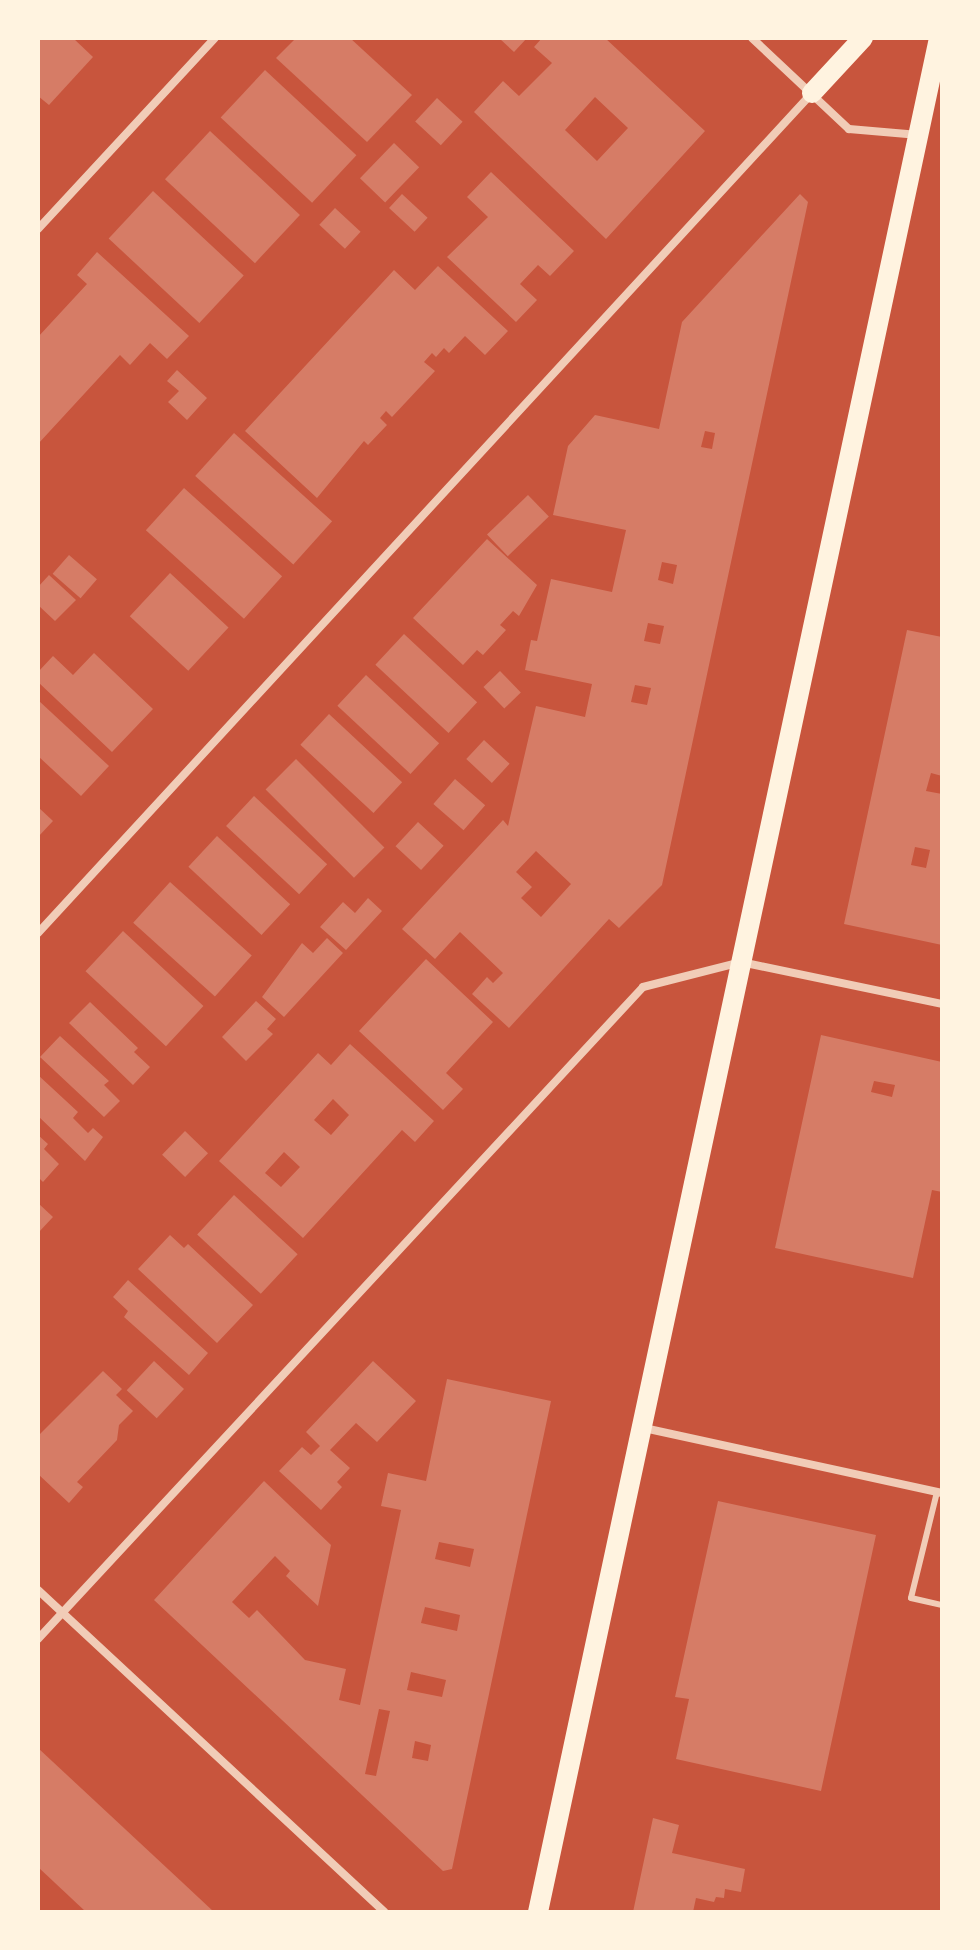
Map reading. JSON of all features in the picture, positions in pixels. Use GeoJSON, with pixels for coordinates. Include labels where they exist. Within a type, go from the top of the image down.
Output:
{"type":"FeatureCollection","features":[{"type":"Feature","properties":{"kind":"main road"},"geometry":{"type":"LineString","coordinates":[[812,93],[863,38]]}},
{"type":"Feature","properties":{"kind":"main road"},"geometry":{"type":"LineString","coordinates":[[538,1912],[939,38]]}},
{"type":"Feature","properties":{"kind":"street"},"geometry":{"type":"LineString","coordinates":[[38,229],[215,38]]}},
{"type":"Feature","properties":{"kind":"street"},"geometry":{"type":"LineString","coordinates":[[752,38],[849,129],[919,135]]}},
{"type":"Feature","properties":{"kind":"street"},"geometry":{"type":"LineString","coordinates":[[38,933],[812,93]]}},
{"type":"Feature","properties":{"kind":"street"},"geometry":{"type":"LineString","coordinates":[[38,1639],[643,987],[741,962],[942,1004]]}},
{"type":"Feature","properties":{"kind":"street"},"geometry":{"type":"LineString","coordinates":[[643,1428],[939,1492]]}},
{"type":"Feature","properties":{"kind":"street"},"geometry":{"type":"LineString","coordinates":[[38,1590],[385,1912]]}},
{"type":"Feature","properties":{"kind":"lane"},"geometry":{"type":"LineString","coordinates":[[939,1492],[911,1598],[942,1605]]}},
{"type":"Feature","properties":{"kind":"building"},"geometry":{"type":"Polygon","coordinates":[[[38,38],[73,38],[93,57],[49,105],[38,96],[38,38]]]}},
{"type":"Feature","properties":{"kind":"building"},"geometry":{"type":"Polygon","coordinates":[[[296,38],[350,38],[412,95],[367,142],[276,58],[296,38]]]}},
{"type":"Feature","properties":{"kind":"building"},"geometry":{"type":"Polygon","coordinates":[[[499,38],[527,38],[514,52],[499,38]]]}},
{"type":"Feature","properties":{"kind":"building"},"geometry":{"type":"Polygon","coordinates":[[[542,38],[605,38],[705,131],[606,239],[474,112],[503,81],[519,96],[552,63],[534,47],[542,38]],[[595,97],[565,130],[597,161],[628,128],[595,97]]]}},
{"type":"Feature","properties":{"kind":"building"},"geometry":{"type":"Polygon","coordinates":[[[265,70],[356,155],[312,203],[221,118],[265,70]]]}},
{"type":"Feature","properties":{"kind":"building"},"geometry":{"type":"Polygon","coordinates":[[[437,98],[463,122],[441,145],[415,121],[437,98]]]}},
{"type":"Feature","properties":{"kind":"building"},"geometry":{"type":"Polygon","coordinates":[[[210,131],[300,215],[255,263],[165,179],[210,131]]]}},
{"type":"Feature","properties":{"kind":"building"},"geometry":{"type":"Polygon","coordinates":[[[394,143],[419,167],[385,203],[360,178],[394,143]]]}},
{"type":"Feature","properties":{"kind":"building"},"geometry":{"type":"Polygon","coordinates":[[[491,172],[574,251],[550,276],[538,265],[520,284],[537,300],[516,322],[447,257],[488,217],[467,197],[491,172]]]}},
{"type":"Feature","properties":{"kind":"building"},"geometry":{"type":"Polygon","coordinates":[[[153,191],[244,276],[199,323],[109,239],[153,191]]]}},
{"type":"Feature","properties":{"kind":"building"},"geometry":{"type":"Polygon","coordinates":[[[402,194],[428,218],[415,232],[389,208],[402,194]]]}},
{"type":"Feature","properties":{"kind":"building"},"geometry":{"type":"Polygon","coordinates":[[[800,194],[808,202],[662,885],[619,928],[609,919],[509,1028],[472,994],[487,977],[493,983],[503,973],[460,932],[435,959],[402,929],[503,820],[508,826],[536,706],[585,717],[592,684],[525,670],[531,640],[537,641],[551,579],[612,592],[626,530],[553,515],[568,446],[595,415],[659,429],[682,322],[800,194]],[[705,431],[701,447],[712,449],[715,433],[705,431]],[[662,562],[658,580],[673,584],[677,565],[662,562]],[[648,623],[644,641],[660,644],[664,626],[648,623]],[[635,685],[631,702],[647,705],[651,688],[635,685]],[[536,851],[516,872],[532,887],[521,898],[541,917],[571,884],[536,851]]]}},
{"type":"Feature","properties":{"kind":"building"},"geometry":{"type":"Polygon","coordinates":[[[335,208],[361,232],[345,249],[319,225],[335,208]]]}},
{"type":"Feature","properties":{"kind":"building"},"geometry":{"type":"Polygon","coordinates":[[[97,252],[189,336],[167,359],[150,343],[130,365],[120,355],[38,444],[38,337],[87,284],[77,275],[97,252]]]}},
{"type":"Feature","properties":{"kind":"building"},"geometry":{"type":"Polygon","coordinates":[[[438,266],[508,331],[485,355],[465,336],[449,353],[444,348],[436,357],[432,353],[424,362],[435,371],[392,417],[386,411],[380,418],[387,425],[368,445],[364,441],[317,498],[245,431],[394,270],[415,290],[438,266]]]}},
{"type":"Feature","properties":{"kind":"building"},"geometry":{"type":"Polygon","coordinates":[[[177,370],[207,398],[187,420],[168,402],[179,391],[167,381],[177,370]]]}},
{"type":"Feature","properties":{"kind":"building"},"geometry":{"type":"Polygon","coordinates":[[[234,433],[332,521],[293,564],[195,476],[234,433]]]}},
{"type":"Feature","properties":{"kind":"building"},"geometry":{"type":"Polygon","coordinates":[[[184,488],[282,576],[244,619],[146,530],[184,488]]]}},
{"type":"Feature","properties":{"kind":"building"},"geometry":{"type":"Polygon","coordinates":[[[528,495],[549,517],[508,556],[487,535],[528,495]]]}},
{"type":"Feature","properties":{"kind":"building"},"geometry":{"type":"Polygon","coordinates":[[[487,539],[537,585],[519,616],[513,611],[500,625],[506,630],[483,655],[477,650],[463,665],[413,618],[487,539]]]}},
{"type":"Feature","properties":{"kind":"building"},"geometry":{"type":"Polygon","coordinates":[[[69,555],[97,579],[81,598],[53,574],[69,555]]]}},
{"type":"Feature","properties":{"kind":"building"},"geometry":{"type":"Polygon","coordinates":[[[170,573],[229,628],[188,671],[130,616],[170,573]]]}},
{"type":"Feature","properties":{"kind":"building"},"geometry":{"type":"Polygon","coordinates":[[[49,575],[76,600],[55,621],[38,605],[38,587],[49,575]]]}},
{"type":"Feature","properties":{"kind":"building"},"geometry":{"type":"Polygon","coordinates":[[[907,630],[942,637],[942,776],[931,773],[926,791],[942,794],[942,945],[844,924],[907,630]],[[915,847],[911,865],[926,868],[930,850],[915,847]]]}},
{"type":"Feature","properties":{"kind":"building"},"geometry":{"type":"Polygon","coordinates":[[[404,634],[477,702],[448,733],[375,665],[404,634]]]}},
{"type":"Feature","properties":{"kind":"building"},"geometry":{"type":"Polygon","coordinates":[[[94,653],[153,709],[112,752],[38,682],[38,672],[53,656],[73,675],[94,653]]]}},
{"type":"Feature","properties":{"kind":"building"},"geometry":{"type":"Polygon","coordinates":[[[500,671],[521,693],[504,709],[483,687],[500,671]]]}},
{"type":"Feature","properties":{"kind":"building"},"geometry":{"type":"Polygon","coordinates":[[[366,675],[439,743],[410,774],[337,706],[366,675]]]}},
{"type":"Feature","properties":{"kind":"building"},"geometry":{"type":"Polygon","coordinates":[[[38,700],[109,766],[81,796],[38,756],[38,700]]]}},
{"type":"Feature","properties":{"kind":"building"},"geometry":{"type":"Polygon","coordinates":[[[329,714],[402,782],[373,813],[300,745],[329,714]]]}},
{"type":"Feature","properties":{"kind":"building"},"geometry":{"type":"Polygon","coordinates":[[[484,740],[510,764],[492,783],[466,759],[484,740]]]}},
{"type":"Feature","properties":{"kind":"building"},"geometry":{"type":"Polygon","coordinates":[[[296,759],[384,847],[354,878],[266,789],[296,759]]]}},
{"type":"Feature","properties":{"kind":"building"},"geometry":{"type":"Polygon","coordinates":[[[455,779],[485,805],[464,830],[433,804],[455,779]]]}},
{"type":"Feature","properties":{"kind":"building"},"geometry":{"type":"Polygon","coordinates":[[[254,796],[327,864],[299,894],[226,826],[254,796]]]}},
{"type":"Feature","properties":{"kind":"building"},"geometry":{"type":"Polygon","coordinates":[[[38,807],[53,821],[38,837],[38,807]]]}},
{"type":"Feature","properties":{"kind":"building"},"geometry":{"type":"Polygon","coordinates":[[[418,822],[444,846],[421,870],[395,846],[418,822]]]}},
{"type":"Feature","properties":{"kind":"building"},"geometry":{"type":"Polygon","coordinates":[[[217,836],[290,904],[261,935],[188,867],[217,836]]]}},
{"type":"Feature","properties":{"kind":"building"},"geometry":{"type":"Polygon","coordinates":[[[170,882],[252,956],[215,996],[133,923],[170,882]]]}},
{"type":"Feature","properties":{"kind":"building"},"geometry":{"type":"Polygon","coordinates":[[[368,898],[382,911],[346,950],[320,927],[343,902],[355,913],[368,898]]]}},
{"type":"Feature","properties":{"kind":"building"},"geometry":{"type":"Polygon","coordinates":[[[123,931],[203,1006],[166,1046],[85,971],[123,931]]]}},
{"type":"Feature","properties":{"kind":"building"},"geometry":{"type":"Polygon","coordinates":[[[327,938],[343,953],[284,1017],[262,997],[302,943],[313,953],[327,938]]]}},
{"type":"Feature","properties":{"kind":"building"},"geometry":{"type":"Polygon","coordinates":[[[426,959],[493,1022],[446,1073],[463,1089],[443,1110],[359,1031],[426,959]]]}},
{"type":"Feature","properties":{"kind":"building"},"geometry":{"type":"Polygon","coordinates":[[[256,1001],[276,1019],[267,1029],[273,1034],[246,1061],[222,1037],[256,1001]]]}},
{"type":"Feature","properties":{"kind":"building"},"geometry":{"type":"Polygon","coordinates":[[[90,1002],[138,1048],[134,1052],[150,1067],[133,1085],[69,1023],[90,1002]]]}},
{"type":"Feature","properties":{"kind":"building"},"geometry":{"type":"Polygon","coordinates":[[[821,1035],[942,1062],[942,1192],[932,1190],[913,1278],[775,1248],[821,1035]],[[874,1081],[871,1092],[892,1097],[895,1085],[874,1081]]]}},
{"type":"Feature","properties":{"kind":"building"},"geometry":{"type":"Polygon","coordinates":[[[60,1036],[109,1081],[104,1085],[120,1101],[104,1117],[40,1057],[60,1036]]]}},
{"type":"Feature","properties":{"kind":"building"},"geometry":{"type":"Polygon","coordinates":[[[350,1044],[434,1121],[415,1142],[402,1130],[303,1238],[219,1161],[318,1053],[331,1065],[350,1044]],[[333,1099],[314,1120],[331,1135],[349,1115],[333,1099]],[[284,1152],[265,1173],[281,1187],[300,1167],[284,1152]]]}},
{"type":"Feature","properties":{"kind":"building"},"geometry":{"type":"Polygon","coordinates":[[[38,1075],[78,1112],[73,1118],[88,1133],[93,1128],[103,1137],[85,1161],[38,1116],[38,1075]]]}},
{"type":"Feature","properties":{"kind":"building"},"geometry":{"type":"Polygon","coordinates":[[[185,1131],[208,1153],[185,1177],[162,1155],[185,1131]]]}},
{"type":"Feature","properties":{"kind":"building"},"geometry":{"type":"Polygon","coordinates":[[[38,1135],[48,1144],[44,1149],[59,1164],[43,1182],[38,1177],[38,1135]]]}},
{"type":"Feature","properties":{"kind":"building"},"geometry":{"type":"Polygon","coordinates":[[[234,1195],[298,1254],[261,1294],[197,1234],[234,1195]]]}},
{"type":"Feature","properties":{"kind":"building"},"geometry":{"type":"Polygon","coordinates":[[[38,1203],[53,1217],[38,1233],[38,1203]]]}},
{"type":"Feature","properties":{"kind":"building"},"geometry":{"type":"Polygon","coordinates":[[[170,1235],[184,1248],[188,1244],[253,1305],[217,1343],[138,1269],[170,1235]]]}},
{"type":"Feature","properties":{"kind":"building"},"geometry":{"type":"Polygon","coordinates":[[[128,1280],[208,1353],[189,1375],[124,1317],[128,1311],[113,1297],[128,1280]]]}},
{"type":"Feature","properties":{"kind":"building"},"geometry":{"type":"Polygon","coordinates":[[[154,1361],[184,1389],[157,1418],[127,1390],[154,1361]]]}},
{"type":"Feature","properties":{"kind":"building"},"geometry":{"type":"Polygon","coordinates":[[[373,1361],[416,1401],[377,1442],[356,1423],[330,1450],[350,1468],[337,1482],[342,1487],[321,1510],[279,1471],[302,1447],[311,1455],[320,1446],[306,1432],[373,1361]]]}},
{"type":"Feature","properties":{"kind":"building"},"geometry":{"type":"Polygon","coordinates":[[[103,1371],[122,1389],[116,1395],[133,1411],[119,1425],[117,1440],[77,1482],[83,1487],[69,1503],[38,1474],[38,1436],[103,1371]]]}},
{"type":"Feature","properties":{"kind":"building"},"geometry":{"type":"Polygon","coordinates":[[[447,1379],[551,1401],[452,1869],[443,1871],[154,1600],[264,1481],[331,1545],[318,1606],[286,1576],[290,1571],[275,1556],[232,1602],[249,1618],[257,1610],[305,1660],[346,1669],[339,1700],[360,1705],[401,1510],[381,1506],[388,1473],[426,1481],[447,1379]],[[439,1542],[435,1559],[470,1567],[474,1549],[439,1542]],[[425,1607],[421,1623],[457,1631],[460,1615],[425,1607]],[[411,1672],[407,1690],[442,1697],[446,1680],[411,1672]],[[379,1709],[365,1774],[376,1776],[390,1711],[379,1709]],[[415,1741],[412,1758],[428,1761],[431,1745],[415,1741]]]}},
{"type":"Feature","properties":{"kind":"building"},"geometry":{"type":"Polygon","coordinates":[[[718,1501],[876,1535],[821,1791],[676,1759],[689,1699],[675,1697],[718,1501]]]}},
{"type":"Feature","properties":{"kind":"building"},"geometry":{"type":"Polygon","coordinates":[[[38,1748],[214,1912],[86,1912],[38,1867],[38,1748]]]}},
{"type":"Feature","properties":{"kind":"building"},"geometry":{"type":"Polygon","coordinates":[[[653,1818],[679,1825],[672,1853],[745,1869],[741,1892],[725,1889],[724,1898],[716,1897],[714,1902],[696,1898],[693,1912],[633,1912],[653,1818]]]}}]}
